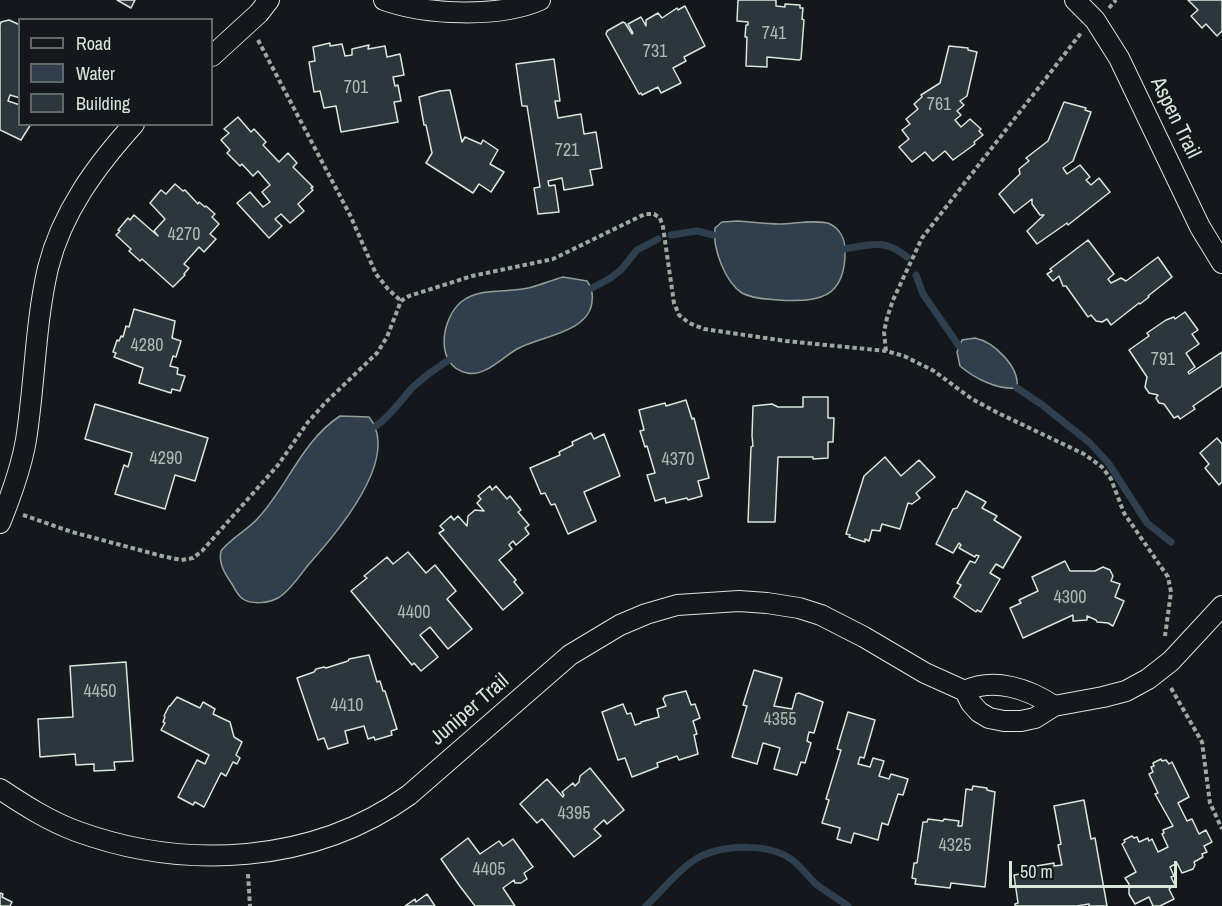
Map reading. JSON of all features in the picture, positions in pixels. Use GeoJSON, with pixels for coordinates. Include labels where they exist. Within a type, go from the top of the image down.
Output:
{"type":"FeatureCollection","features":[{"type":"Feature","properties":{"kind":"street"},"geometry":{"type":"LineString","coordinates":[[213,55],[269,0]]}},
{"type":"Feature","properties":{"kind":"street"},"geometry":{"type":"LineString","coordinates":[[384,0],[438,12],[471,12],[504,9],[540,0]]}},
{"type":"Feature","properties":{"kind":"street","name":"Aspen Trail"},"geometry":{"type":"LineString","coordinates":[[1075,0],[1095,20],[1119,58],[1200,227],[1222,263]]}},
{"type":"Feature","properties":{"kind":"street"},"geometry":{"type":"LineString","coordinates":[[3,515],[13,491],[26,441],[48,268],[57,241],[81,192],[114,146],[132,126]]}},
{"type":"Feature","properties":{"kind":"street","name":"Juniper Trail"},"geometry":{"type":"LineString","coordinates":[[0,789],[48,819],[75,831],[115,844],[176,855],[270,852],[341,833],[387,811],[409,795],[570,655],[620,625],[677,605],[739,601],[767,603],[821,615],[925,673],[964,691],[970,703],[979,712],[989,718],[1004,722],[1021,722],[1035,718],[1054,706],[1077,704],[1125,690],[1148,679],[1166,666],[1222,606]]}},
{"type":"Feature","properties":{"kind":"street"},"geometry":{"type":"LineString","coordinates":[[964,691],[992,684],[1012,687],[1029,692],[1054,706]]}},
{"type":"Feature","properties":{"kind":"path"},"geometry":{"type":"LineString","coordinates":[[886,351],[884,332],[887,318],[922,238],[1078,36],[1116,0]]}},
{"type":"Feature","properties":{"kind":"path"},"geometry":{"type":"LineString","coordinates":[[248,23],[350,214],[376,274],[388,290],[401,301]]}},
{"type":"Feature","properties":{"kind":"path"},"geometry":{"type":"LineString","coordinates":[[3,515],[181,560],[193,558],[278,465],[308,422],[326,402],[378,353],[401,301],[409,296],[472,276],[553,259],[645,214],[654,214],[660,218],[663,226],[674,303],[679,315],[689,323],[704,329],[786,341],[886,351],[904,357],[934,371],[972,399],[1084,454],[1102,467],[1111,479],[1124,513],[1168,577],[1171,592],[1164,640],[1166,666],[1172,690],[1202,742],[1210,803],[1222,829]]}},
{"type":"Feature","properties":{"kind":"path"},"geometry":{"type":"LineString","coordinates":[[247,854],[250,906]]}},
{"type":"Feature","properties":{"kind":"water"},"geometry":{"type":"Polygon","coordinates":[[[722,222],[779,224],[819,222],[834,226],[841,235],[845,250],[841,278],[835,288],[817,298],[793,301],[764,299],[742,293],[725,273],[718,254],[715,236],[715,228],[722,222]]]}},
{"type":"Feature","properties":{"kind":"water"},"geometry":{"type":"Polygon","coordinates":[[[563,277],[587,281],[592,293],[589,312],[574,327],[519,348],[481,372],[467,373],[456,369],[449,361],[445,352],[445,330],[454,310],[461,302],[477,294],[523,289],[563,277]]]}},
{"type":"Feature","properties":{"kind":"water"},"geometry":{"type":"Polygon","coordinates":[[[975,338],[997,350],[1010,364],[1017,380],[1017,388],[1002,387],[986,382],[960,366],[957,352],[962,340],[975,338]]]}},
{"type":"Feature","properties":{"kind":"water"},"geometry":{"type":"Polygon","coordinates":[[[340,416],[369,417],[377,434],[377,453],[372,474],[362,495],[349,515],[287,591],[274,600],[265,602],[256,603],[243,599],[223,568],[220,560],[221,551],[259,517],[316,437],[340,416]]]}},
{"type":"Feature","properties":{"kind":"building"},"geometry":{"type":"Polygon","coordinates":[[[117,0],[135,0],[131,8],[117,0]]]}},
{"type":"Feature","properties":{"kind":"building"},"geometry":{"type":"Polygon","coordinates":[[[738,0],[776,0],[776,6],[785,7],[785,4],[800,5],[800,8],[803,8],[802,19],[804,20],[801,59],[767,57],[767,67],[746,66],[747,37],[745,37],[748,22],[737,21],[738,0]]]}},
{"type":"Feature","properties":{"kind":"building"},"geometry":{"type":"Polygon","coordinates":[[[1188,0],[1222,0],[1222,31],[1217,36],[1206,24],[1202,28],[1191,16],[1198,10],[1188,0]]]}},
{"type":"Feature","properties":{"kind":"building"},"geometry":{"type":"Polygon","coordinates":[[[685,6],[705,46],[684,57],[686,61],[673,68],[681,83],[661,93],[658,87],[642,95],[639,94],[606,34],[607,31],[623,22],[632,34],[628,24],[641,17],[646,26],[646,20],[658,13],[662,18],[677,8],[678,10],[685,6]]]}},
{"type":"Feature","properties":{"kind":"building"},"geometry":{"type":"Polygon","coordinates":[[[9,20],[18,24],[18,97],[10,95],[8,101],[18,104],[18,126],[30,126],[21,140],[0,130],[1,22],[9,20]]]}},
{"type":"Feature","properties":{"kind":"building"},"geometry":{"type":"Polygon","coordinates":[[[330,43],[330,46],[342,44],[345,56],[352,55],[352,49],[369,45],[368,49],[385,46],[387,57],[400,54],[404,75],[393,77],[395,86],[398,85],[401,101],[394,102],[398,122],[341,132],[336,106],[324,108],[320,91],[314,92],[309,62],[315,61],[313,47],[330,43]]]}},
{"type":"Feature","properties":{"kind":"building"},"geometry":{"type":"Polygon","coordinates":[[[949,46],[968,48],[968,50],[977,52],[967,96],[960,101],[964,105],[957,111],[961,115],[955,120],[961,127],[970,119],[981,129],[979,131],[983,135],[953,160],[945,151],[933,161],[925,152],[912,162],[899,147],[909,139],[902,130],[910,124],[906,119],[918,109],[914,104],[922,97],[921,95],[940,83],[949,46]]]}},
{"type":"Feature","properties":{"kind":"building"},"geometry":{"type":"Polygon","coordinates":[[[554,59],[560,101],[555,101],[558,118],[581,114],[584,134],[596,132],[602,168],[590,170],[593,185],[564,190],[562,178],[548,181],[549,186],[555,185],[559,212],[538,214],[534,188],[540,187],[527,106],[522,106],[516,64],[554,59]]]}},
{"type":"Feature","properties":{"kind":"building"},"geometry":{"type":"Polygon","coordinates":[[[450,90],[462,142],[465,137],[481,144],[483,140],[498,150],[490,164],[504,172],[491,192],[479,184],[473,193],[426,163],[432,153],[419,97],[450,90]]]}},
{"type":"Feature","properties":{"kind":"building"},"geometry":{"type":"Polygon","coordinates":[[[1064,102],[1086,108],[1085,110],[1091,112],[1073,161],[1063,168],[1067,174],[1080,165],[1090,177],[1086,180],[1091,185],[1099,178],[1110,192],[1068,225],[1067,223],[1037,244],[1027,231],[1044,215],[1040,215],[1032,204],[1032,199],[1014,213],[999,194],[1020,174],[1019,169],[1029,161],[1026,158],[1048,141],[1064,102]]]}},
{"type":"Feature","properties":{"kind":"building"},"geometry":{"type":"Polygon","coordinates":[[[238,117],[251,132],[254,129],[266,142],[263,145],[279,162],[288,153],[297,163],[293,167],[313,187],[311,188],[313,190],[298,204],[304,211],[290,223],[281,214],[275,219],[282,226],[269,238],[237,203],[250,192],[263,207],[270,202],[262,192],[270,185],[258,171],[253,176],[242,164],[240,166],[227,153],[230,150],[221,140],[229,133],[224,129],[238,117]]]}},
{"type":"Feature","properties":{"kind":"building"},"geometry":{"type":"Polygon","coordinates":[[[175,184],[183,191],[185,190],[198,204],[199,202],[206,206],[215,214],[212,217],[219,224],[210,234],[216,239],[204,252],[199,247],[184,264],[189,268],[185,275],[173,287],[142,259],[140,261],[129,251],[131,249],[116,235],[128,218],[130,220],[134,215],[158,236],[154,231],[165,219],[150,203],[161,190],[166,194],[175,184]]]}},
{"type":"Feature","properties":{"kind":"building"},"geometry":{"type":"Polygon","coordinates":[[[1088,240],[1114,274],[1108,279],[1111,283],[1121,278],[1126,281],[1158,257],[1172,277],[1111,325],[1107,319],[1102,322],[1096,321],[1091,315],[1088,317],[1066,286],[1063,286],[1059,276],[1053,281],[1047,274],[1052,271],[1050,269],[1088,240]]]}},
{"type":"Feature","properties":{"kind":"building"},"geometry":{"type":"Polygon","coordinates":[[[134,309],[175,321],[172,338],[181,341],[176,357],[173,356],[170,366],[178,368],[177,374],[185,376],[180,391],[172,389],[171,393],[139,383],[143,368],[114,357],[116,353],[113,352],[117,340],[123,337],[126,326],[129,327],[134,309]]]}},
{"type":"Feature","properties":{"kind":"building"},"geometry":{"type":"Polygon","coordinates":[[[1185,312],[1198,330],[1192,334],[1199,344],[1186,353],[1195,367],[1188,372],[1189,374],[1222,352],[1222,386],[1193,406],[1195,409],[1180,419],[1178,416],[1174,418],[1164,404],[1159,403],[1156,398],[1158,395],[1149,393],[1145,387],[1147,377],[1129,350],[1149,336],[1147,333],[1166,320],[1174,317],[1175,319],[1185,312]]]}},
{"type":"Feature","properties":{"kind":"building"},"geometry":{"type":"Polygon","coordinates":[[[803,397],[828,397],[828,418],[834,418],[833,442],[828,442],[828,458],[778,457],[775,522],[748,522],[753,406],[772,404],[778,407],[803,407],[803,397]]]}},
{"type":"Feature","properties":{"kind":"building"},"geometry":{"type":"Polygon","coordinates":[[[686,400],[692,419],[694,418],[709,478],[698,481],[702,496],[666,503],[665,498],[655,501],[647,475],[655,473],[640,431],[644,430],[639,410],[686,400]]]}},
{"type":"Feature","properties":{"kind":"building"},"geometry":{"type":"Polygon","coordinates":[[[95,404],[208,438],[195,481],[175,475],[165,509],[115,494],[124,465],[128,467],[132,453],[85,439],[95,404]]]}},
{"type":"Feature","properties":{"kind":"building"},"geometry":{"type":"Polygon","coordinates":[[[591,433],[594,439],[604,434],[620,476],[584,492],[596,521],[568,534],[555,504],[551,505],[545,493],[541,494],[530,468],[560,455],[559,452],[573,445],[572,442],[591,433]]]}},
{"type":"Feature","properties":{"kind":"building"},"geometry":{"type":"Polygon","coordinates":[[[1217,438],[1222,444],[1222,482],[1219,485],[1205,468],[1209,464],[1200,453],[1217,438]]]}},
{"type":"Feature","properties":{"kind":"building"},"geometry":{"type":"Polygon","coordinates":[[[885,457],[901,476],[919,460],[935,477],[916,493],[920,498],[912,504],[908,503],[900,529],[882,524],[880,531],[872,530],[869,541],[849,537],[850,535],[846,534],[864,476],[885,457]]]}},
{"type":"Feature","properties":{"kind":"building"},"geometry":{"type":"Polygon","coordinates":[[[490,486],[492,490],[496,486],[507,499],[510,496],[521,510],[518,512],[529,525],[525,528],[529,534],[516,545],[513,541],[509,545],[512,549],[499,560],[516,580],[514,582],[523,593],[503,610],[439,533],[444,530],[440,526],[451,516],[454,520],[458,516],[467,526],[468,516],[475,510],[484,511],[477,503],[481,499],[478,496],[490,486]]]}},
{"type":"Feature","properties":{"kind":"building"},"geometry":{"type":"Polygon","coordinates":[[[966,491],[986,502],[982,508],[997,516],[994,520],[1021,537],[1003,568],[996,564],[990,573],[1000,579],[981,612],[977,610],[976,612],[954,597],[961,585],[957,583],[970,561],[975,563],[979,556],[975,557],[959,548],[961,545],[959,543],[953,553],[936,544],[953,509],[957,508],[966,491]]]}},
{"type":"Feature","properties":{"kind":"building"},"geometry":{"type":"Polygon","coordinates":[[[408,552],[426,573],[435,565],[456,591],[447,599],[472,629],[448,649],[430,627],[420,635],[438,657],[421,671],[414,663],[412,665],[351,591],[367,578],[364,576],[387,557],[393,564],[408,552]]]}},
{"type":"Feature","properties":{"kind":"building"},"geometry":{"type":"Polygon","coordinates":[[[1065,561],[1070,571],[1095,571],[1103,567],[1110,570],[1113,576],[1111,581],[1120,584],[1115,597],[1124,601],[1113,626],[1097,622],[1087,616],[1087,620],[1073,621],[1073,615],[1023,638],[1010,608],[1021,603],[1019,600],[1038,591],[1032,577],[1065,561]]]}},
{"type":"Feature","properties":{"kind":"building"},"geometry":{"type":"Polygon","coordinates":[[[369,655],[377,682],[380,681],[385,691],[397,729],[391,731],[392,735],[375,740],[374,737],[368,739],[364,726],[345,731],[348,743],[328,749],[324,738],[318,740],[297,678],[314,672],[316,669],[369,655]]]}},
{"type":"Feature","properties":{"kind":"building"},"geometry":{"type":"Polygon","coordinates":[[[126,662],[133,761],[114,762],[115,770],[94,771],[94,764],[76,765],[75,754],[40,757],[38,719],[73,717],[70,666],[126,662]]]}},
{"type":"Feature","properties":{"kind":"building"},"geometry":{"type":"Polygon","coordinates":[[[754,670],[782,678],[774,706],[792,709],[796,694],[799,693],[823,702],[814,733],[809,732],[807,741],[811,743],[805,763],[801,762],[797,775],[774,769],[780,748],[763,743],[757,764],[732,757],[747,706],[743,705],[754,670]]]}},
{"type":"Feature","properties":{"kind":"building"},"geometry":{"type":"Polygon","coordinates":[[[686,691],[691,705],[695,704],[700,718],[693,721],[697,734],[694,735],[698,754],[679,760],[677,756],[657,763],[658,767],[632,777],[625,758],[618,760],[602,712],[623,704],[627,714],[631,713],[635,725],[659,717],[657,709],[666,706],[663,699],[665,696],[686,691]]]}},
{"type":"Feature","properties":{"kind":"building"},"geometry":{"type":"Polygon","coordinates":[[[177,697],[200,708],[203,702],[215,709],[213,714],[230,722],[234,737],[242,742],[236,755],[240,758],[237,764],[233,762],[226,776],[221,773],[204,807],[195,802],[193,805],[178,797],[197,760],[205,764],[209,755],[161,730],[165,723],[163,722],[164,716],[177,697]]]}},
{"type":"Feature","properties":{"kind":"building"},"geometry":{"type":"Polygon","coordinates":[[[848,712],[875,720],[864,758],[860,757],[858,764],[870,767],[873,758],[884,761],[879,776],[889,779],[891,774],[908,779],[903,795],[898,794],[888,825],[882,823],[878,840],[854,833],[851,843],[837,839],[840,828],[822,823],[829,800],[826,799],[841,750],[837,749],[848,712]]]}},
{"type":"Feature","properties":{"kind":"building"},"geometry":{"type":"Polygon","coordinates":[[[1161,759],[1166,760],[1169,764],[1172,762],[1189,797],[1178,803],[1187,821],[1192,819],[1199,834],[1206,830],[1212,842],[1204,846],[1207,852],[1194,862],[1193,869],[1182,873],[1177,863],[1170,867],[1175,885],[1169,889],[1174,899],[1160,906],[1153,906],[1149,897],[1135,904],[1129,894],[1129,884],[1125,878],[1136,872],[1122,844],[1124,840],[1132,836],[1137,837],[1139,842],[1148,838],[1149,841],[1152,839],[1158,852],[1168,847],[1162,834],[1163,830],[1173,826],[1155,794],[1158,793],[1149,774],[1153,772],[1151,767],[1154,766],[1153,763],[1161,759]]]}},
{"type":"Feature","properties":{"kind":"building"},"geometry":{"type":"Polygon","coordinates":[[[590,768],[624,810],[607,824],[604,820],[594,829],[601,836],[574,857],[542,819],[537,823],[520,804],[547,779],[563,797],[562,792],[573,783],[575,786],[580,776],[590,768]]]}},
{"type":"Feature","properties":{"kind":"building"},"geometry":{"type":"Polygon","coordinates":[[[973,786],[995,792],[985,887],[951,883],[950,888],[915,884],[916,879],[912,878],[914,863],[917,863],[923,822],[927,822],[928,819],[943,821],[944,819],[959,821],[958,826],[962,826],[966,789],[972,790],[973,786]]]}},
{"type":"Feature","properties":{"kind":"building"},"geometry":{"type":"Polygon","coordinates":[[[1084,800],[1091,839],[1095,838],[1107,906],[1089,906],[1089,904],[1015,906],[1018,903],[1014,875],[1031,872],[1030,867],[1054,863],[1054,866],[1062,865],[1058,845],[1061,844],[1054,806],[1084,800]]]}},
{"type":"Feature","properties":{"kind":"building"},"geometry":{"type":"Polygon","coordinates":[[[468,838],[480,854],[499,841],[503,846],[513,839],[533,867],[524,873],[527,879],[521,883],[515,883],[514,880],[503,888],[515,906],[475,906],[441,859],[468,838]]]}},
{"type":"Feature","properties":{"kind":"building"},"geometry":{"type":"Polygon","coordinates":[[[0,893],[3,894],[2,897],[12,902],[10,906],[0,906],[0,893]]]}},
{"type":"Feature","properties":{"kind":"building"},"geometry":{"type":"Polygon","coordinates":[[[427,894],[435,906],[405,906],[415,899],[416,902],[427,894]]]}},
{"type":"Feature","properties":{"kind":"waterway"},"geometry":{"type":"LineString","coordinates":[[671,235],[697,231],[713,235]]}},
{"type":"Feature","properties":{"kind":"waterway"},"geometry":{"type":"LineString","coordinates":[[592,288],[621,270],[637,250],[658,239]]}},
{"type":"Feature","properties":{"kind":"waterway"},"geometry":{"type":"LineString","coordinates":[[845,249],[878,244],[892,247],[907,257]]}},
{"type":"Feature","properties":{"kind":"waterway"},"geometry":{"type":"LineString","coordinates":[[916,275],[923,294],[959,346]]}},
{"type":"Feature","properties":{"kind":"waterway"},"geometry":{"type":"LineString","coordinates":[[376,426],[392,412],[413,387],[449,360]]}},
{"type":"Feature","properties":{"kind":"waterway"},"geometry":{"type":"LineString","coordinates":[[1017,388],[1090,443],[1109,464],[1147,523],[1171,542]]}},
{"type":"Feature","properties":{"kind":"waterway"},"geometry":{"type":"LineString","coordinates":[[646,906],[679,872],[701,856],[711,852],[747,847],[771,850],[791,859],[817,885],[848,906]]}}]}
